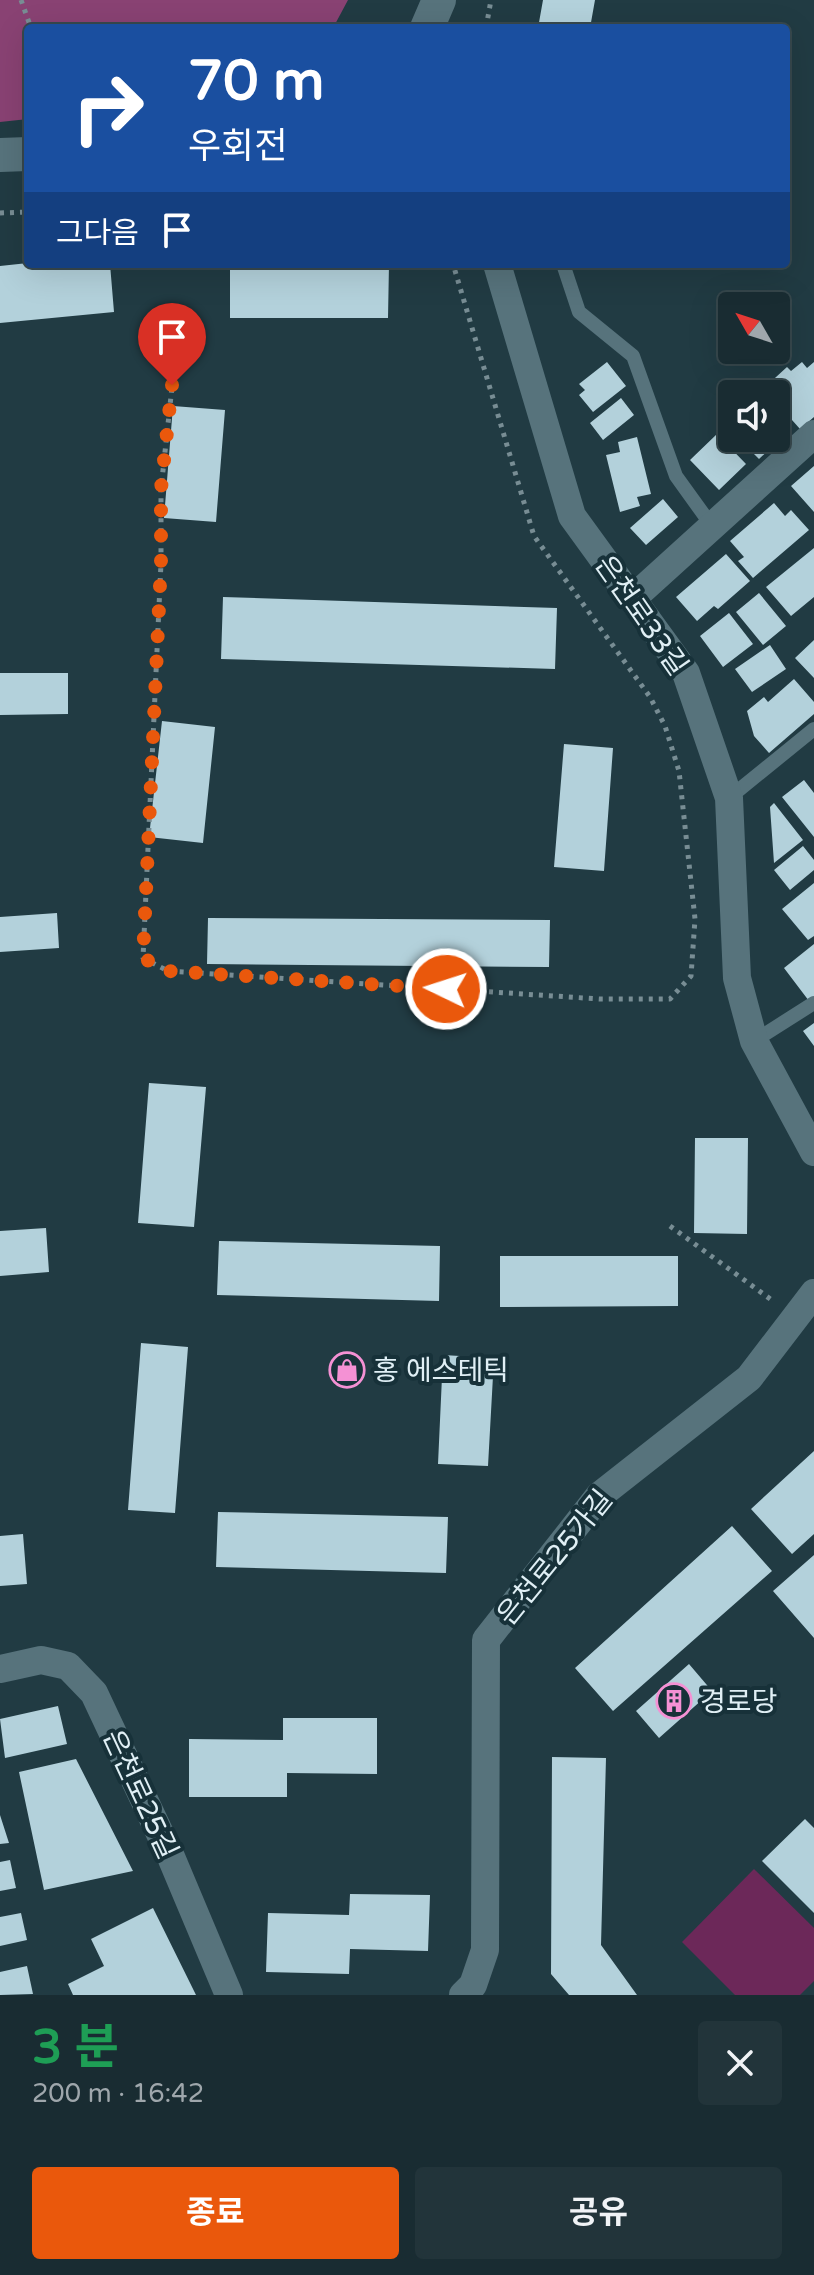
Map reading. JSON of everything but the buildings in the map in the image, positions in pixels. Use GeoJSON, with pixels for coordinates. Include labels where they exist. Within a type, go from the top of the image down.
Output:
{"type":"FeatureCollection","features":[{"type":"Feature","properties":{"kind":"street"},"geometry":{"type":"LineString","coordinates":[[429,24],[439,0]]}},
{"type":"Feature","properties":{"kind":"street"},"geometry":{"type":"LineString","coordinates":[[0,155],[24,154]]}},
{"type":"Feature","properties":{"kind":"street","name":"은천로33길"},"geometry":{"type":"LineString","coordinates":[[498,268],[572,516],[686,673],[729,798],[737,978],[754,1041]]}},
{"type":"Feature","properties":{"kind":"street"},"geometry":{"type":"LineString","coordinates":[[632,599],[814,434]]}},
{"type":"Feature","properties":{"kind":"street"},"geometry":{"type":"LineString","coordinates":[[754,1041],[814,1152]]}},
{"type":"Feature","properties":{"kind":"street","name":"은천로25가길"},"geometry":{"type":"LineString","coordinates":[[463,1995],[473,1985],[485,1950],[486,1640],[599,1496],[749,1378],[814,1293]]}},
{"type":"Feature","properties":{"kind":"street","name":"은천로25길"},"geometry":{"type":"LineString","coordinates":[[0,1669],[41,1660],[68,1666],[94,1693],[171,1857],[229,1995]]}},
{"type":"Feature","properties":{"kind":"lane"},"geometry":{"type":"LineString","coordinates":[[564,268],[579,312],[633,356],[676,476],[712,526]]}},
{"type":"Feature","properties":{"kind":"lane"},"geometry":{"type":"LineString","coordinates":[[729,798],[814,729]]}},
{"type":"Feature","properties":{"kind":"lane"},"geometry":{"type":"LineString","coordinates":[[754,1041],[814,1003]]}},
{"type":"Feature","properties":{"kind":"path"},"geometry":{"type":"LineString","coordinates":[[21,0],[30,24]]}},
{"type":"Feature","properties":{"kind":"path"},"geometry":{"type":"LineString","coordinates":[[487,24],[491,0]]}},
{"type":"Feature","properties":{"kind":"path"},"geometry":{"type":"LineString","coordinates":[[0,213],[24,212]]}},
{"type":"Feature","properties":{"kind":"path"},"geometry":{"type":"LineString","coordinates":[[175,359],[161,489],[161,563],[143,958],[168,971],[600,999],[670,999],[691,976],[695,919],[679,771],[665,726],[650,697],[534,536],[454,268]]}},
{"type":"Feature","properties":{"kind":"path"},"geometry":{"type":"LineString","coordinates":[[670,1226],[782,1306]]}},
{"type":"Feature","properties":{"kind":"shaded area"},"geometry":{"type":"Polygon","coordinates":[[[0,0],[348,0],[335,24],[24,24],[24,119],[0,122],[0,0]]]}},
{"type":"Feature","properties":{"kind":"shaded area"},"geometry":{"type":"Polygon","coordinates":[[[754,1869],[814,1928],[814,1981],[800,1995],[735,1995],[682,1942],[754,1869]]]}},
{"type":"Feature","properties":{"kind":"place","name":"홍 에스테틱"},"geometry":{"type":"Point","coordinates":[347,1370]}},
{"type":"Feature","properties":{"kind":"place","name":"경로당"},"geometry":{"type":"Point","coordinates":[674,1701]}},
{"type":"Feature","properties":{"kind":"route"},"geometry":{"type":"LineString","coordinates":[[172,385],[161,489],[161,563],[143,958],[168,971],[446,989]]}}]}
